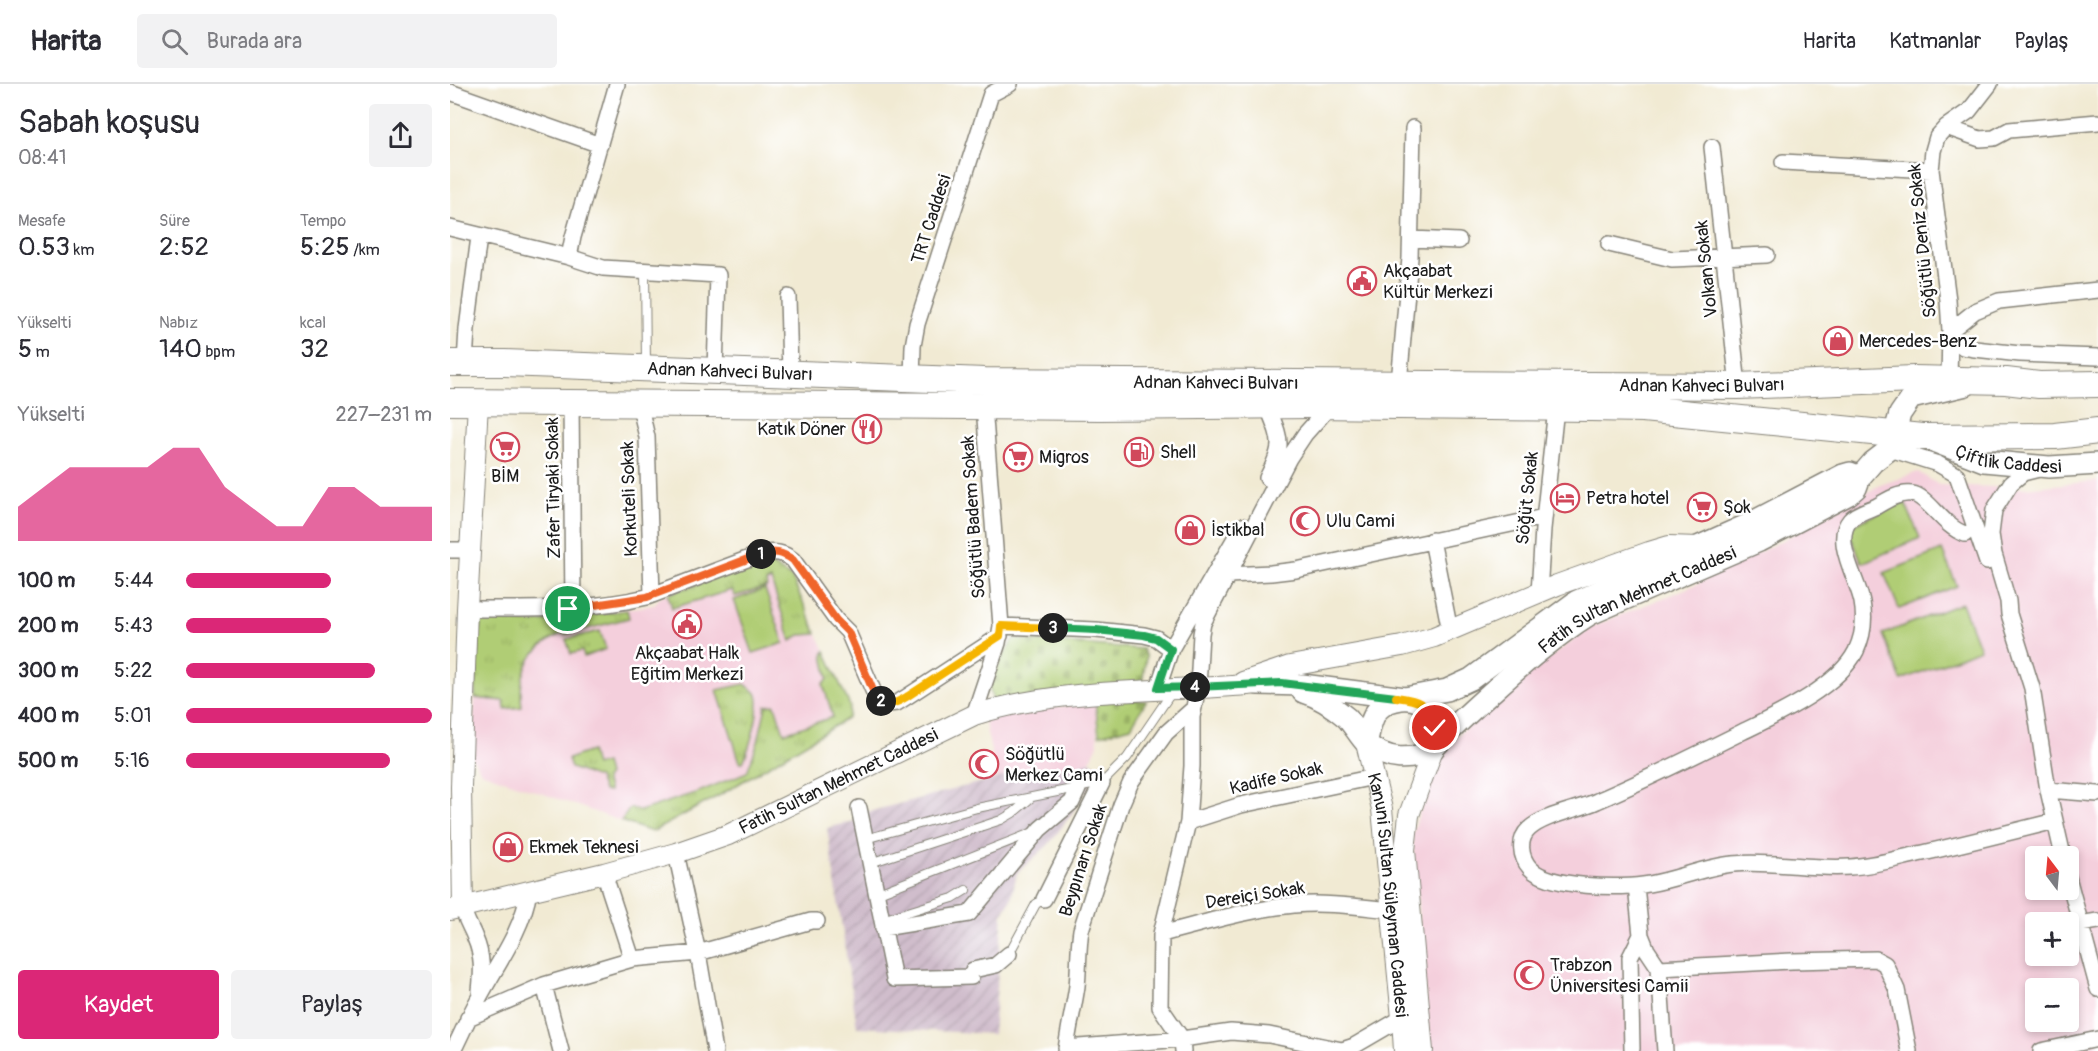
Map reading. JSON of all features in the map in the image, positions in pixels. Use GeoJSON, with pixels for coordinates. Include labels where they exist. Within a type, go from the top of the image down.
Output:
{"type":"FeatureCollection","features":[{"type":"Feature","properties":{"kind":"highway","name":"Adnan Kahveci Bulvarı"},"geometry":{"type":"LineString","coordinates":[[457,363],[985,381],[1738,386],[1984,380],[2039,385],[2098,384]]}},
{"type":"Feature","properties":{"kind":"highway","name":"Adnan Kahveci Bulvarı"},"geometry":{"type":"LineString","coordinates":[[450,402],[984,406],[1331,405],[1643,409],[1893,442],[1922,437],[2055,436],[2098,431]]}},
{"type":"Feature","properties":{"kind":"main road","name":"Adnan Kahveci Bulvarı"},"geometry":{"type":"LineString","coordinates":[[1893,442],[1900,414],[1911,398],[1984,380]]}},
{"type":"Feature","properties":{"kind":"main road","name":"Çiftlik Caddesi"},"geometry":{"type":"LineString","coordinates":[[1922,437],[1984,460],[2049,467],[2098,464]]}},
{"type":"Feature","properties":{"kind":"main road","name":"Fatih Sultan Mehmet Caddesi"},"geometry":{"type":"LineString","coordinates":[[1258,684],[1300,691],[1322,699],[1348,720],[1365,743],[1401,759],[1417,756],[1433,749],[1447,732],[1514,672],[1574,624],[1600,609],[1779,530],[1849,494],[1856,488],[1860,477],[1893,442]]}},
{"type":"Feature","properties":{"kind":"main road","name":"Fatih Sultan Mehmet Caddesi"},"geometry":{"type":"LineString","coordinates":[[1365,743],[1373,716],[1379,708],[1389,702],[1448,690],[1471,679],[1577,601],[1747,525],[1843,475],[1850,473],[1860,477]]}},
{"type":"Feature","properties":{"kind":"main road","name":"Fatih Sultan Mehmet Caddesi"},"geometry":{"type":"LineString","coordinates":[[1258,684],[1302,685],[1415,699],[1428,710],[1435,728],[1433,749]]}},
{"type":"Feature","properties":{"kind":"street"},"geometry":{"type":"LineString","coordinates":[[569,257],[617,84]]}},
{"type":"Feature","properties":{"kind":"street","name":"TRT Caddesi"},"geometry":{"type":"LineString","coordinates":[[912,378],[913,346],[918,324],[991,94],[1010,84]]}},
{"type":"Feature","properties":{"kind":"street","name":"Söğütlü Deniz Sokak"},"geometry":{"type":"LineString","coordinates":[[1949,380],[1950,331],[1931,170],[1933,151],[1937,137],[1946,127],[1969,111],[1990,84]]}},
{"type":"Feature","properties":{"kind":"street"},"geometry":{"type":"LineString","coordinates":[[450,92],[600,145]]}},
{"type":"Feature","properties":{"kind":"street"},"geometry":{"type":"LineString","coordinates":[[1946,127],[1980,139],[1994,138],[2009,130],[2098,123]]}},
{"type":"Feature","properties":{"kind":"street"},"geometry":{"type":"LineString","coordinates":[[1399,383],[1411,239],[1413,128]]}},
{"type":"Feature","properties":{"kind":"street","name":"Volkan Sokak"},"geometry":{"type":"LineString","coordinates":[[1712,147],[1738,386]]}},
{"type":"Feature","properties":{"kind":"street"},"geometry":{"type":"LineString","coordinates":[[1783,162],[1931,170]]}},
{"type":"Feature","properties":{"kind":"street"},"geometry":{"type":"LineString","coordinates":[[450,228],[479,237],[569,257],[603,268],[718,274],[715,371]]}},
{"type":"Feature","properties":{"kind":"street"},"geometry":{"type":"LineString","coordinates":[[457,363],[466,329],[479,237]]}},
{"type":"Feature","properties":{"kind":"street"},"geometry":{"type":"LineString","coordinates":[[1411,239],[1459,241]]}},
{"type":"Feature","properties":{"kind":"street"},"geometry":{"type":"LineString","coordinates":[[1609,244],[1672,259],[1767,255]]}},
{"type":"Feature","properties":{"kind":"street"},"geometry":{"type":"LineString","coordinates":[[2098,290],[1999,301],[1975,311],[1950,331],[1963,346],[1975,349],[2020,354],[2098,357]]}},
{"type":"Feature","properties":{"kind":"street"},"geometry":{"type":"LineString","coordinates":[[788,297],[790,374]]}},
{"type":"Feature","properties":{"kind":"street","name":"Korkuteli Sokak"},"geometry":{"type":"LineString","coordinates":[[639,402],[647,437],[652,595]]}},
{"type":"Feature","properties":{"kind":"street"},"geometry":{"type":"LineString","coordinates":[[478,403],[456,784],[457,909],[465,918],[480,952],[482,968],[479,997]]}},
{"type":"Feature","properties":{"kind":"street","name":"Zafer Tiryaki Sokak"},"geometry":{"type":"LineString","coordinates":[[571,403],[573,608]]}},
{"type":"Feature","properties":{"kind":"street"},"geometry":{"type":"LineString","coordinates":[[1166,688],[1171,649],[1234,541],[1278,456],[1280,445],[1267,405]]}},
{"type":"Feature","properties":{"kind":"street"},"geometry":{"type":"LineString","coordinates":[[1182,1045],[1161,1007],[1161,934],[1188,822],[1194,708],[1203,623],[1289,458],[1331,405]]}},
{"type":"Feature","properties":{"kind":"street","name":"Söğütlü Badem Sokak"},"geometry":{"type":"LineString","coordinates":[[974,715],[1000,631],[984,406]]}},
{"type":"Feature","properties":{"kind":"street","name":"Söğüt Sokak"},"geometry":{"type":"LineString","coordinates":[[1539,593],[1544,517],[1556,408]]}},
{"type":"Feature","properties":{"kind":"street"},"geometry":{"type":"LineString","coordinates":[[1893,442],[1957,475],[1998,597],[2008,614],[2032,688],[2048,790],[2061,846]]}},
{"type":"Feature","properties":{"kind":"street"},"geometry":{"type":"LineString","coordinates":[[2008,614],[2008,601],[1992,543],[1994,510],[2011,483],[2023,473],[2049,467]]}},
{"type":"Feature","properties":{"kind":"street"},"geometry":{"type":"LineString","coordinates":[[1965,534],[1950,526],[1921,498],[1913,494],[1893,497],[1852,518],[1845,527],[1845,548],[1860,595],[1863,620],[1855,652],[1842,669],[1827,683],[1791,706],[1742,732],[1598,801],[1536,824],[1526,831],[1522,840],[1523,858],[1534,872],[1574,884],[1636,886],[1663,881],[1702,869],[1747,863],[1832,868],[1865,866],[2055,821]]}},
{"type":"Feature","properties":{"kind":"street"},"geometry":{"type":"LineString","coordinates":[[1228,574],[1296,570],[1544,517]]}},
{"type":"Feature","properties":{"kind":"street"},"geometry":{"type":"LineString","coordinates":[[1432,540],[1450,631]]}},
{"type":"Feature","properties":{"kind":"street","name":"Fatih Sultan Mehmet Caddesi"},"geometry":{"type":"LineString","coordinates":[[1232,687],[1290,666],[1402,646],[1450,631],[1539,593],[1659,549],[1678,545],[1698,547]]}},
{"type":"Feature","properties":{"kind":"street"},"geometry":{"type":"LineString","coordinates":[[450,550],[470,550]]}},
{"type":"Feature","properties":{"kind":"street"},"geometry":{"type":"LineString","coordinates":[[467,609],[573,608],[632,600],[652,595],[764,553],[777,552],[793,560],[836,620],[848,632],[875,695],[888,704],[897,703],[908,696],[1000,631],[1096,630],[1144,635],[1156,638],[1171,649]]}},
{"type":"Feature","properties":{"kind":"street","name":"Fatih Sultan Mehmet Caddesi"},"geometry":{"type":"LineString","coordinates":[[457,909],[604,873],[676,853],[728,835],[974,715],[1006,705],[1033,700],[1166,688],[1232,687],[1258,684]]}},
{"type":"Feature","properties":{"kind":"street","name":"Beypınarı Sokak"},"geometry":{"type":"LineString","coordinates":[[1066,1050],[1067,1031],[1077,985],[1081,930],[1121,806],[1131,782],[1152,751],[1166,733],[1194,708]]}},
{"type":"Feature","properties":{"kind":"street","name":"Kanuni Sultan Süleyman Caddesi"},"geometry":{"type":"LineString","coordinates":[[1365,743],[1382,809],[1404,1051]]}},
{"type":"Feature","properties":{"kind":"street","name":"Kanuni Sultan Süleyman Caddesi"},"geometry":{"type":"LineString","coordinates":[[1423,1051],[1405,850],[1409,815],[1433,749]]}},
{"type":"Feature","properties":{"kind":"street","name":"Kadife Sokak"},"geometry":{"type":"LineString","coordinates":[[1188,822],[1241,805],[1374,777]]}},
{"type":"Feature","properties":{"kind":"street"},"geometry":{"type":"LineString","coordinates":[[1044,899],[1102,783]]}},
{"type":"Feature","properties":{"kind":"street"},"geometry":{"type":"LineString","coordinates":[[883,924],[969,914],[1040,830],[1072,802],[1078,789]]}},
{"type":"Feature","properties":{"kind":"street"},"geometry":{"type":"LineString","coordinates":[[2048,790],[2098,794]]}},
{"type":"Feature","properties":{"kind":"street"},"geometry":{"type":"LineString","coordinates":[[859,808],[894,979],[971,977],[973,970],[996,965],[1009,954]]}},
{"type":"Feature","properties":{"kind":"street"},"geometry":{"type":"LineString","coordinates":[[676,853],[698,953],[715,1051]]}},
{"type":"Feature","properties":{"kind":"street"},"geometry":{"type":"LineString","coordinates":[[604,873],[632,959]]}},
{"type":"Feature","properties":{"kind":"street"},"geometry":{"type":"LineString","coordinates":[[1636,886],[1641,935],[1647,950],[1659,968],[1665,1051]]}},
{"type":"Feature","properties":{"kind":"street"},"geometry":{"type":"LineString","coordinates":[[453,1051],[468,1018],[516,930],[527,903],[529,891]]}},
{"type":"Feature","properties":{"kind":"street"},"geometry":{"type":"LineString","coordinates":[[2074,900],[2098,989]]}},
{"type":"Feature","properties":{"kind":"street","name":"Dereiçi Sokak"},"geometry":{"type":"LineString","coordinates":[[1161,934],[1295,905],[1347,905],[1392,910]]}},
{"type":"Feature","properties":{"kind":"street"},"geometry":{"type":"LineString","coordinates":[[468,1018],[544,985],[632,959],[698,953],[811,921],[818,921]]}},
{"type":"Feature","properties":{"kind":"street"},"geometry":{"type":"LineString","coordinates":[[2080,924],[2098,921]]}},
{"type":"Feature","properties":{"kind":"street"},"geometry":{"type":"LineString","coordinates":[[1632,1050],[1630,957],[1641,935]]}},
{"type":"Feature","properties":{"kind":"street"},"geometry":{"type":"LineString","coordinates":[[1659,968],[1876,959],[1885,964],[1894,982],[1909,1051]]}},
{"type":"Feature","properties":{"kind":"street"},"geometry":{"type":"LineString","coordinates":[[544,985],[561,1051]]}},
{"type":"Feature","properties":{"kind":"street"},"geometry":{"type":"LineString","coordinates":[[1066,1050],[1182,1045],[1231,1032],[1246,1032],[1342,1050],[1354,1046],[1402,1018]]}},
{"type":"Feature","properties":{"kind":"street"},"geometry":{"type":"LineString","coordinates":[[2041,1051],[2098,1039]]}},
{"type":"Feature","properties":{"kind":"lane"},"geometry":{"type":"LineString","coordinates":[[645,270],[646,368]]}},
{"type":"Feature","properties":{"kind":"lane"},"geometry":{"type":"LineString","coordinates":[[865,839],[977,808],[1102,783],[1127,758],[1166,688]]}},
{"type":"Feature","properties":{"kind":"lane"},"geometry":{"type":"LineString","coordinates":[[870,863],[1001,820],[1032,798]]}},
{"type":"Feature","properties":{"kind":"lane"},"geometry":{"type":"LineString","coordinates":[[876,894],[1040,830]]}},
{"type":"Feature","properties":{"kind":"lane"},"geometry":{"type":"LineString","coordinates":[[883,924],[953,898],[966,890]]}},
{"type":"Feature","properties":{"kind":"lane"},"geometry":{"type":"LineString","coordinates":[[1009,954],[1036,904],[1044,899]]}},
{"type":"Feature","properties":{"kind":"shaded area"},"geometry":{"type":"Polygon","coordinates":[[[1918,472],[1939,485],[2022,488],[2098,481],[2098,1051],[1430,1051],[1412,835],[1432,775],[1459,734],[1545,661],[1591,627],[1695,585],[1785,539],[1880,485],[1918,472]]]}},
{"type":"Feature","properties":{"kind":"shaded area"},"geometry":{"type":"Polygon","coordinates":[[[765,561],[792,578],[850,706],[848,718],[720,795],[652,832],[481,772],[471,756],[481,621],[531,623],[654,605],[661,596],[765,561]]]}},
{"type":"Feature","properties":{"kind":"shaded area"},"geometry":{"type":"Polygon","coordinates":[[[1095,701],[1098,745],[1090,761],[997,778],[984,719],[1095,701]]]}},
{"type":"Feature","properties":{"kind":"shaded area"},"geometry":{"type":"Polygon","coordinates":[[[1090,761],[1104,772],[1083,794],[1071,815],[1048,845],[1017,873],[1011,899],[1003,913],[993,1034],[857,1027],[827,828],[866,818],[864,813],[997,778],[1090,761]]]}},
{"type":"Feature","properties":{"kind":"green space"},"geometry":{"type":"Polygon","coordinates":[[[1905,502],[1920,538],[1862,563],[1847,527],[1905,502]]]}},
{"type":"Feature","properties":{"kind":"green space"},"geometry":{"type":"Polygon","coordinates":[[[1942,550],[1957,586],[1899,609],[1884,573],[1942,550]]]}},
{"type":"Feature","properties":{"kind":"green space"},"geometry":{"type":"Polygon","coordinates":[[[765,561],[792,578],[817,634],[800,635],[791,641],[771,580],[766,582],[767,587],[735,596],[732,590],[672,608],[668,594],[765,561]]]}},
{"type":"Feature","properties":{"kind":"green space"},"geometry":{"type":"Polygon","coordinates":[[[765,589],[784,643],[753,653],[734,600],[765,589]]]}},
{"type":"Feature","properties":{"kind":"green space"},"geometry":{"type":"Polygon","coordinates":[[[1962,603],[1980,649],[1901,680],[1883,634],[1962,603]]]}},
{"type":"Feature","properties":{"kind":"green space"},"geometry":{"type":"Polygon","coordinates":[[[627,610],[629,618],[564,635],[563,633],[542,646],[524,672],[522,707],[505,709],[504,701],[475,698],[481,621],[531,623],[627,610]]]}},
{"type":"Feature","properties":{"kind":"green space"},"geometry":{"type":"Polygon","coordinates":[[[600,631],[606,649],[584,657],[582,651],[571,654],[566,639],[600,631]]]}},
{"type":"Feature","properties":{"kind":"green space"},"geometry":{"type":"Polygon","coordinates":[[[1013,639],[1142,649],[1146,657],[1142,684],[993,701],[988,684],[1013,639]]]}},
{"type":"Feature","properties":{"kind":"green space"},"geometry":{"type":"Polygon","coordinates":[[[825,651],[850,706],[848,718],[720,795],[652,832],[621,821],[630,808],[640,811],[701,791],[747,772],[758,742],[766,706],[775,705],[784,733],[833,717],[823,684],[828,679],[823,655],[825,651]]]}},
{"type":"Feature","properties":{"kind":"green space"},"geometry":{"type":"Polygon","coordinates":[[[745,684],[756,693],[758,706],[749,748],[743,762],[740,762],[717,690],[745,684]]]}},
{"type":"Feature","properties":{"kind":"green space"},"geometry":{"type":"Polygon","coordinates":[[[1095,701],[1146,701],[1131,727],[1099,735],[1095,701]]]}},
{"type":"Feature","properties":{"kind":"green space"},"geometry":{"type":"Polygon","coordinates":[[[591,751],[595,766],[605,763],[608,775],[605,779],[609,792],[603,791],[598,778],[571,768],[568,759],[591,751]]]}},
{"type":"Feature","properties":{"kind":"place","name":"Akçaabat Kültür Merkezi"},"geometry":{"type":"Point","coordinates":[1362,281]}},
{"type":"Feature","properties":{"kind":"place","name":"Mercedes-Benz"},"geometry":{"type":"Point","coordinates":[1838,341]}},
{"type":"Feature","properties":{"kind":"place","name":"Katık Döner"},"geometry":{"type":"Point","coordinates":[867,429]}},
{"type":"Feature","properties":{"kind":"place","name":"BİM"},"geometry":{"type":"Point","coordinates":[505,447]}},
{"type":"Feature","properties":{"kind":"place","name":"Shell"},"geometry":{"type":"Point","coordinates":[1139,452]}},
{"type":"Feature","properties":{"kind":"place","name":"Migros"},"geometry":{"type":"Point","coordinates":[1018,457]}},
{"type":"Feature","properties":{"kind":"place","name":"Petra hotel"},"geometry":{"type":"Point","coordinates":[1565,498]}},
{"type":"Feature","properties":{"kind":"place","name":"Şok"},"geometry":{"type":"Point","coordinates":[1702,507]}},
{"type":"Feature","properties":{"kind":"place","name":"Ulu Cami"},"geometry":{"type":"Point","coordinates":[1305,521]}},
{"type":"Feature","properties":{"kind":"place","name":"İstikbal"},"geometry":{"type":"Point","coordinates":[1190,530]}},
{"type":"Feature","properties":{"kind":"place","name":"Akçaabat Halk Eğitim Merkezi"},"geometry":{"type":"Point","coordinates":[687,624]}},
{"type":"Feature","properties":{"kind":"place","name":"Söğütlü Merkez Cami"},"geometry":{"type":"Point","coordinates":[984,764]}},
{"type":"Feature","properties":{"kind":"place","name":"Ekmek Teknesi"},"geometry":{"type":"Point","coordinates":[508,847]}},
{"type":"Feature","properties":{"kind":"place","name":"Trabzon Üniversitesi Camii"},"geometry":{"type":"Point","coordinates":[1529,975]}},
{"type":"Feature","properties":{"kind":"route"},"geometry":{"type":"LineString","coordinates":[[568,609],[647,597],[764,553],[777,552],[793,560],[836,620],[848,632],[875,695],[888,704],[897,703],[1000,636],[1001,626],[1096,630],[1156,638],[1171,649],[1158,688],[1232,687],[1282,683],[1415,699],[1428,710],[1435,728]]}}]}
